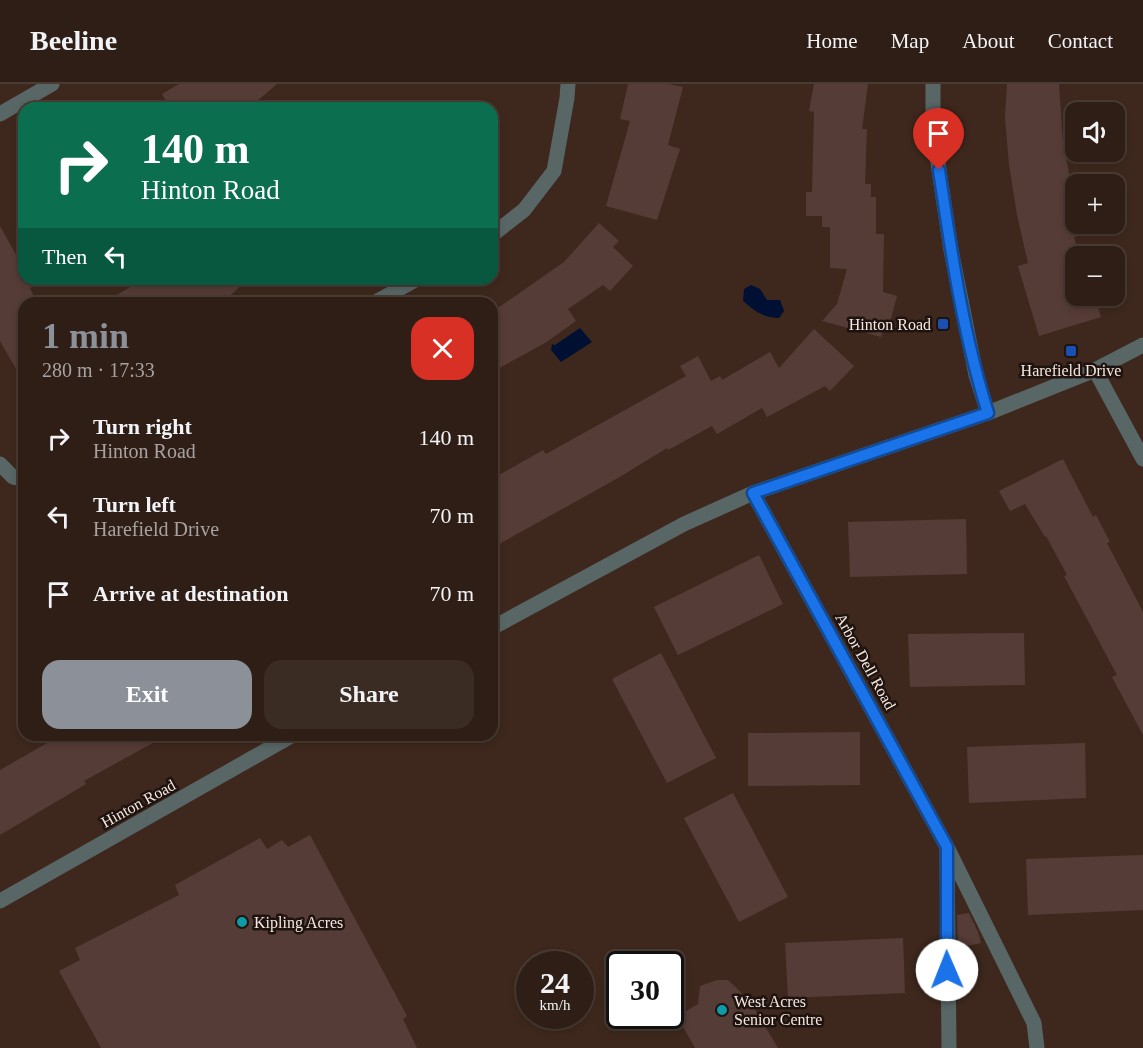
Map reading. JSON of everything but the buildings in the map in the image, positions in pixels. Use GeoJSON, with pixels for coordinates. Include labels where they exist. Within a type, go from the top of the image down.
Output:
{"type":"FeatureCollection","features":[{"type":"Feature","properties":{"kind":"street"},"geometry":{"type":"LineString","coordinates":[[21,102],[52,84]]}},
{"type":"Feature","properties":{"kind":"street"},"geometry":{"type":"LineString","coordinates":[[498,230],[524,210],[554,171],[568,84]]}},
{"type":"Feature","properties":{"kind":"street"},"geometry":{"type":"LineString","coordinates":[[933,84],[933,130],[951,250],[976,375],[988,413]]}},
{"type":"Feature","properties":{"kind":"street"},"geometry":{"type":"LineString","coordinates":[[0,114],[18,104]]}},
{"type":"Feature","properties":{"kind":"street"},"geometry":{"type":"LineString","coordinates":[[385,297],[406,285]]}},
{"type":"Feature","properties":{"kind":"street"},"geometry":{"type":"LineString","coordinates":[[498,625],[684,524],[753,493],[988,413],[1095,370],[1143,345]]}},
{"type":"Feature","properties":{"kind":"street"},"geometry":{"type":"LineString","coordinates":[[1095,370],[1143,459]]}},
{"type":"Feature","properties":{"kind":"street"},"geometry":{"type":"LineString","coordinates":[[0,464],[13,477],[18,477]]}},
{"type":"Feature","properties":{"kind":"street","name":"Arbor Dell Road"},"geometry":{"type":"LineString","coordinates":[[753,493],[947,847],[1034,1023],[1037,1048]]}},
{"type":"Feature","properties":{"kind":"street","name":"Hinton Road"},"geometry":{"type":"LineString","coordinates":[[0,902],[282,741]]}},
{"type":"Feature","properties":{"kind":"street","name":"Arbor Dell Road"},"geometry":{"type":"LineString","coordinates":[[947,847],[949,1048]]}},
{"type":"Feature","properties":{"kind":"water"},"geometry":{"type":"Polygon","coordinates":[[[751,285],[760,289],[767,300],[780,300],[784,311],[779,318],[755,311],[743,301],[744,289],[751,285]]]}},
{"type":"Feature","properties":{"kind":"water"},"geometry":{"type":"Polygon","coordinates":[[[580,328],[592,342],[561,362],[551,350],[552,344],[555,345],[580,328]]]}},
{"type":"Feature","properties":{"kind":"place","name":"Hinton Road"},"geometry":{"type":"Point","coordinates":[943,324]}},
{"type":"Feature","properties":{"kind":"place","name":"Harefield Drive"},"geometry":{"type":"Point","coordinates":[1071,351]}},
{"type":"Feature","properties":{"kind":"place","name":"Kipling Acres"},"geometry":{"type":"Point","coordinates":[242,922]}},
{"type":"Feature","properties":{"kind":"place","name":"West Acres Senior Centre"},"geometry":{"type":"Point","coordinates":[722,1010]}},
{"type":"Feature","properties":{"kind":"route"},"geometry":{"type":"LineString","coordinates":[[939,170],[951,250],[976,375],[988,413],[753,493],[947,847],[947,970]]}}]}
